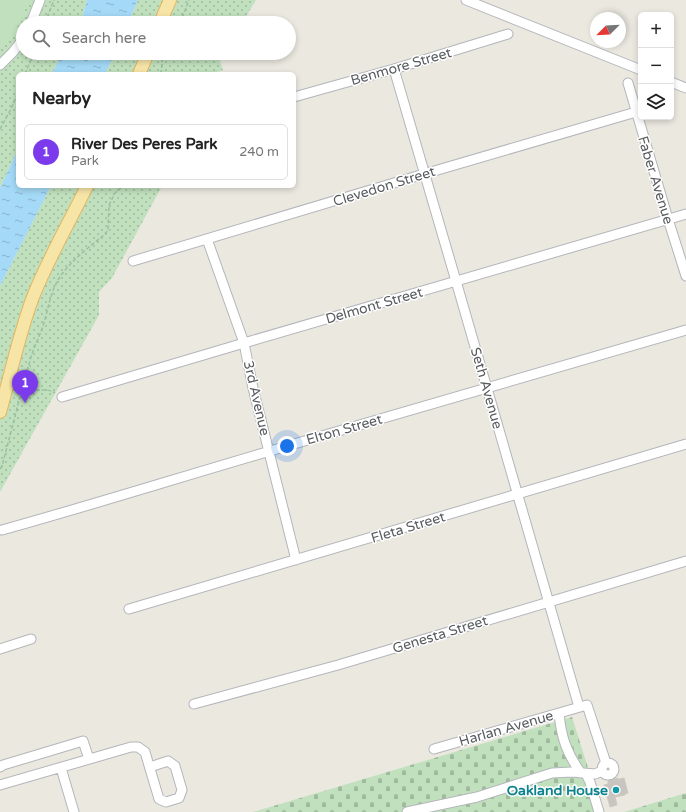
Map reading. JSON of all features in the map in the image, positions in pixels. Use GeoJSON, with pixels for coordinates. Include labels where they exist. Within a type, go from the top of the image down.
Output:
{"type":"FeatureCollection","features":[{"type":"Feature","properties":{"kind":"main road"},"geometry":{"type":"LineString","coordinates":[[163,16],[170,0]]}},
{"type":"Feature","properties":{"kind":"main road"},"geometry":{"type":"LineString","coordinates":[[139,72],[145,60]]}},
{"type":"Feature","properties":{"kind":"main road"},"geometry":{"type":"LineString","coordinates":[[0,412],[33,298],[43,274],[86,188]]}},
{"type":"Feature","properties":{"kind":"street"},"geometry":{"type":"LineString","coordinates":[[34,16],[40,0]]}},
{"type":"Feature","properties":{"kind":"street"},"geometry":{"type":"LineString","coordinates":[[466,0],[638,69]]}},
{"type":"Feature","properties":{"kind":"street","name":"Benmore Street"},"geometry":{"type":"LineString","coordinates":[[296,96],[394,69],[508,34]]}},
{"type":"Feature","properties":{"kind":"street"},"geometry":{"type":"LineString","coordinates":[[0,65],[16,48]]}},
{"type":"Feature","properties":{"kind":"street","name":"Seth Avenue"},"geometry":{"type":"LineString","coordinates":[[394,69],[579,707]]}},
{"type":"Feature","properties":{"kind":"street","name":"Faber Avenue"},"geometry":{"type":"LineString","coordinates":[[628,83],[686,276]]}},
{"type":"Feature","properties":{"kind":"street"},"geometry":{"type":"LineString","coordinates":[[674,83],[686,88]]}},
{"type":"Feature","properties":{"kind":"street","name":"Clevedon Street"},"geometry":{"type":"LineString","coordinates":[[133,261],[636,112]]}},
{"type":"Feature","properties":{"kind":"street","name":"Delmont Street"},"geometry":{"type":"LineString","coordinates":[[62,397],[686,214]]}},
{"type":"Feature","properties":{"kind":"street","name":"3rd Avenue"},"geometry":{"type":"LineString","coordinates":[[207,240],[244,343],[253,388],[296,560]]}},
{"type":"Feature","properties":{"kind":"street","name":"Elton Street"},"geometry":{"type":"LineString","coordinates":[[2,530],[686,330]]}},
{"type":"Feature","properties":{"kind":"street","name":"Fleta Street"},"geometry":{"type":"LineString","coordinates":[[129,609],[686,444]]}},
{"type":"Feature","properties":{"kind":"street","name":"Genesta Street"},"geometry":{"type":"LineString","coordinates":[[194,704],[338,664],[686,561]]}},
{"type":"Feature","properties":{"kind":"street"},"geometry":{"type":"LineString","coordinates":[[0,649],[31,639]]}},
{"type":"Feature","properties":{"kind":"street"},"geometry":{"type":"LineString","coordinates":[[407,812],[477,797],[552,773],[572,772],[595,774],[604,767],[587,705],[579,707]]}},
{"type":"Feature","properties":{"kind":"street","name":"Harlan Avenue"},"geometry":{"type":"LineString","coordinates":[[434,749],[579,707]]}},
{"type":"Feature","properties":{"kind":"street"},"geometry":{"type":"LineString","coordinates":[[559,713],[560,726],[568,751],[573,762],[584,773],[590,782],[599,812]]}},
{"type":"Feature","properties":{"kind":"street"},"geometry":{"type":"LineString","coordinates":[[0,767],[83,741],[88,759]]}},
{"type":"Feature","properties":{"kind":"street"},"geometry":{"type":"LineString","coordinates":[[0,785],[131,747],[138,747],[145,752],[159,799],[166,802],[179,798],[182,790],[175,766],[168,761],[150,766]]}},
{"type":"Feature","properties":{"kind":"street"},"geometry":{"type":"LineString","coordinates":[[61,768],[74,812]]}},
{"type":"Feature","properties":{"kind":"path"},"geometry":{"type":"LineString","coordinates":[[48,16],[54,0]]}},
{"type":"Feature","properties":{"kind":"path"},"geometry":{"type":"LineString","coordinates":[[183,16],[189,0]]}},
{"type":"Feature","properties":{"kind":"path"},"geometry":{"type":"LineString","coordinates":[[26,72],[31,60]]}},
{"type":"Feature","properties":{"kind":"path"},"geometry":{"type":"LineString","coordinates":[[161,72],[162,60]]}},
{"type":"Feature","properties":{"kind":"path"},"geometry":{"type":"LineString","coordinates":[[0,129],[16,97]]}},
{"type":"Feature","properties":{"kind":"path"},"geometry":{"type":"LineString","coordinates":[[0,469],[32,354],[43,327],[50,297],[54,287],[67,267],[108,230],[109,205],[115,193],[121,188]]}},
{"type":"Feature","properties":{"kind":"path"},"geometry":{"type":"LineString","coordinates":[[24,387],[38,390],[50,390],[62,397]]}},
{"type":"Feature","properties":{"kind":"green space"},"geometry":{"type":"Polygon","coordinates":[[[0,0],[87,0],[83,16],[16,16],[16,60],[59,60],[53,72],[16,72],[16,153],[0,188],[0,0]]]}},
{"type":"Feature","properties":{"kind":"green space"},"geometry":{"type":"Polygon","coordinates":[[[0,0],[29,0],[22,16],[16,16],[16,29],[12,37],[0,49],[0,0]]]}},
{"type":"Feature","properties":{"kind":"green space"},"geometry":{"type":"Polygon","coordinates":[[[138,0],[256,0],[246,16],[131,16],[138,0]]]}},
{"type":"Feature","properties":{"kind":"green space"},"geometry":{"type":"Polygon","coordinates":[[[112,60],[221,60],[223,70],[216,72],[106,72],[112,60]]]}},
{"type":"Feature","properties":{"kind":"green space"},"geometry":{"type":"Polygon","coordinates":[[[50,188],[161,188],[112,278],[99,292],[99,315],[0,492],[0,286],[50,188]]]}},
{"type":"Feature","properties":{"kind":"green space"},"geometry":{"type":"Polygon","coordinates":[[[572,717],[602,812],[253,812],[572,717]]]}},
{"type":"Feature","properties":{"kind":"green space"},"geometry":{"type":"Polygon","coordinates":[[[686,793],[686,812],[624,812],[686,793]]]}},
{"type":"Feature","properties":{"kind":"water"},"geometry":{"type":"Polygon","coordinates":[[[87,0],[138,0],[131,16],[83,16],[87,0]]]}},
{"type":"Feature","properties":{"kind":"water"},"geometry":{"type":"Polygon","coordinates":[[[59,60],[112,60],[106,72],[53,72],[59,60]]]}},
{"type":"Feature","properties":{"kind":"water"},"geometry":{"type":"Polygon","coordinates":[[[16,153],[16,188],[50,188],[0,286],[0,188],[16,153]]]}},
{"type":"Feature","properties":{"kind":"building","name":"Oakland House"},"geometry":{"type":"Polygon","coordinates":[[[624,778],[628,793],[615,797],[617,805],[610,807],[603,788],[604,785],[608,784],[608,781],[624,778]]]}},
{"type":"Feature","properties":{"kind":"place","name":"River Des Peres Park"},"geometry":{"type":"Point","coordinates":[25,403]}},
{"type":"Feature","properties":{"kind":"place","name":"Oakland House"},"geometry":{"type":"Point","coordinates":[616,790]}}]}
